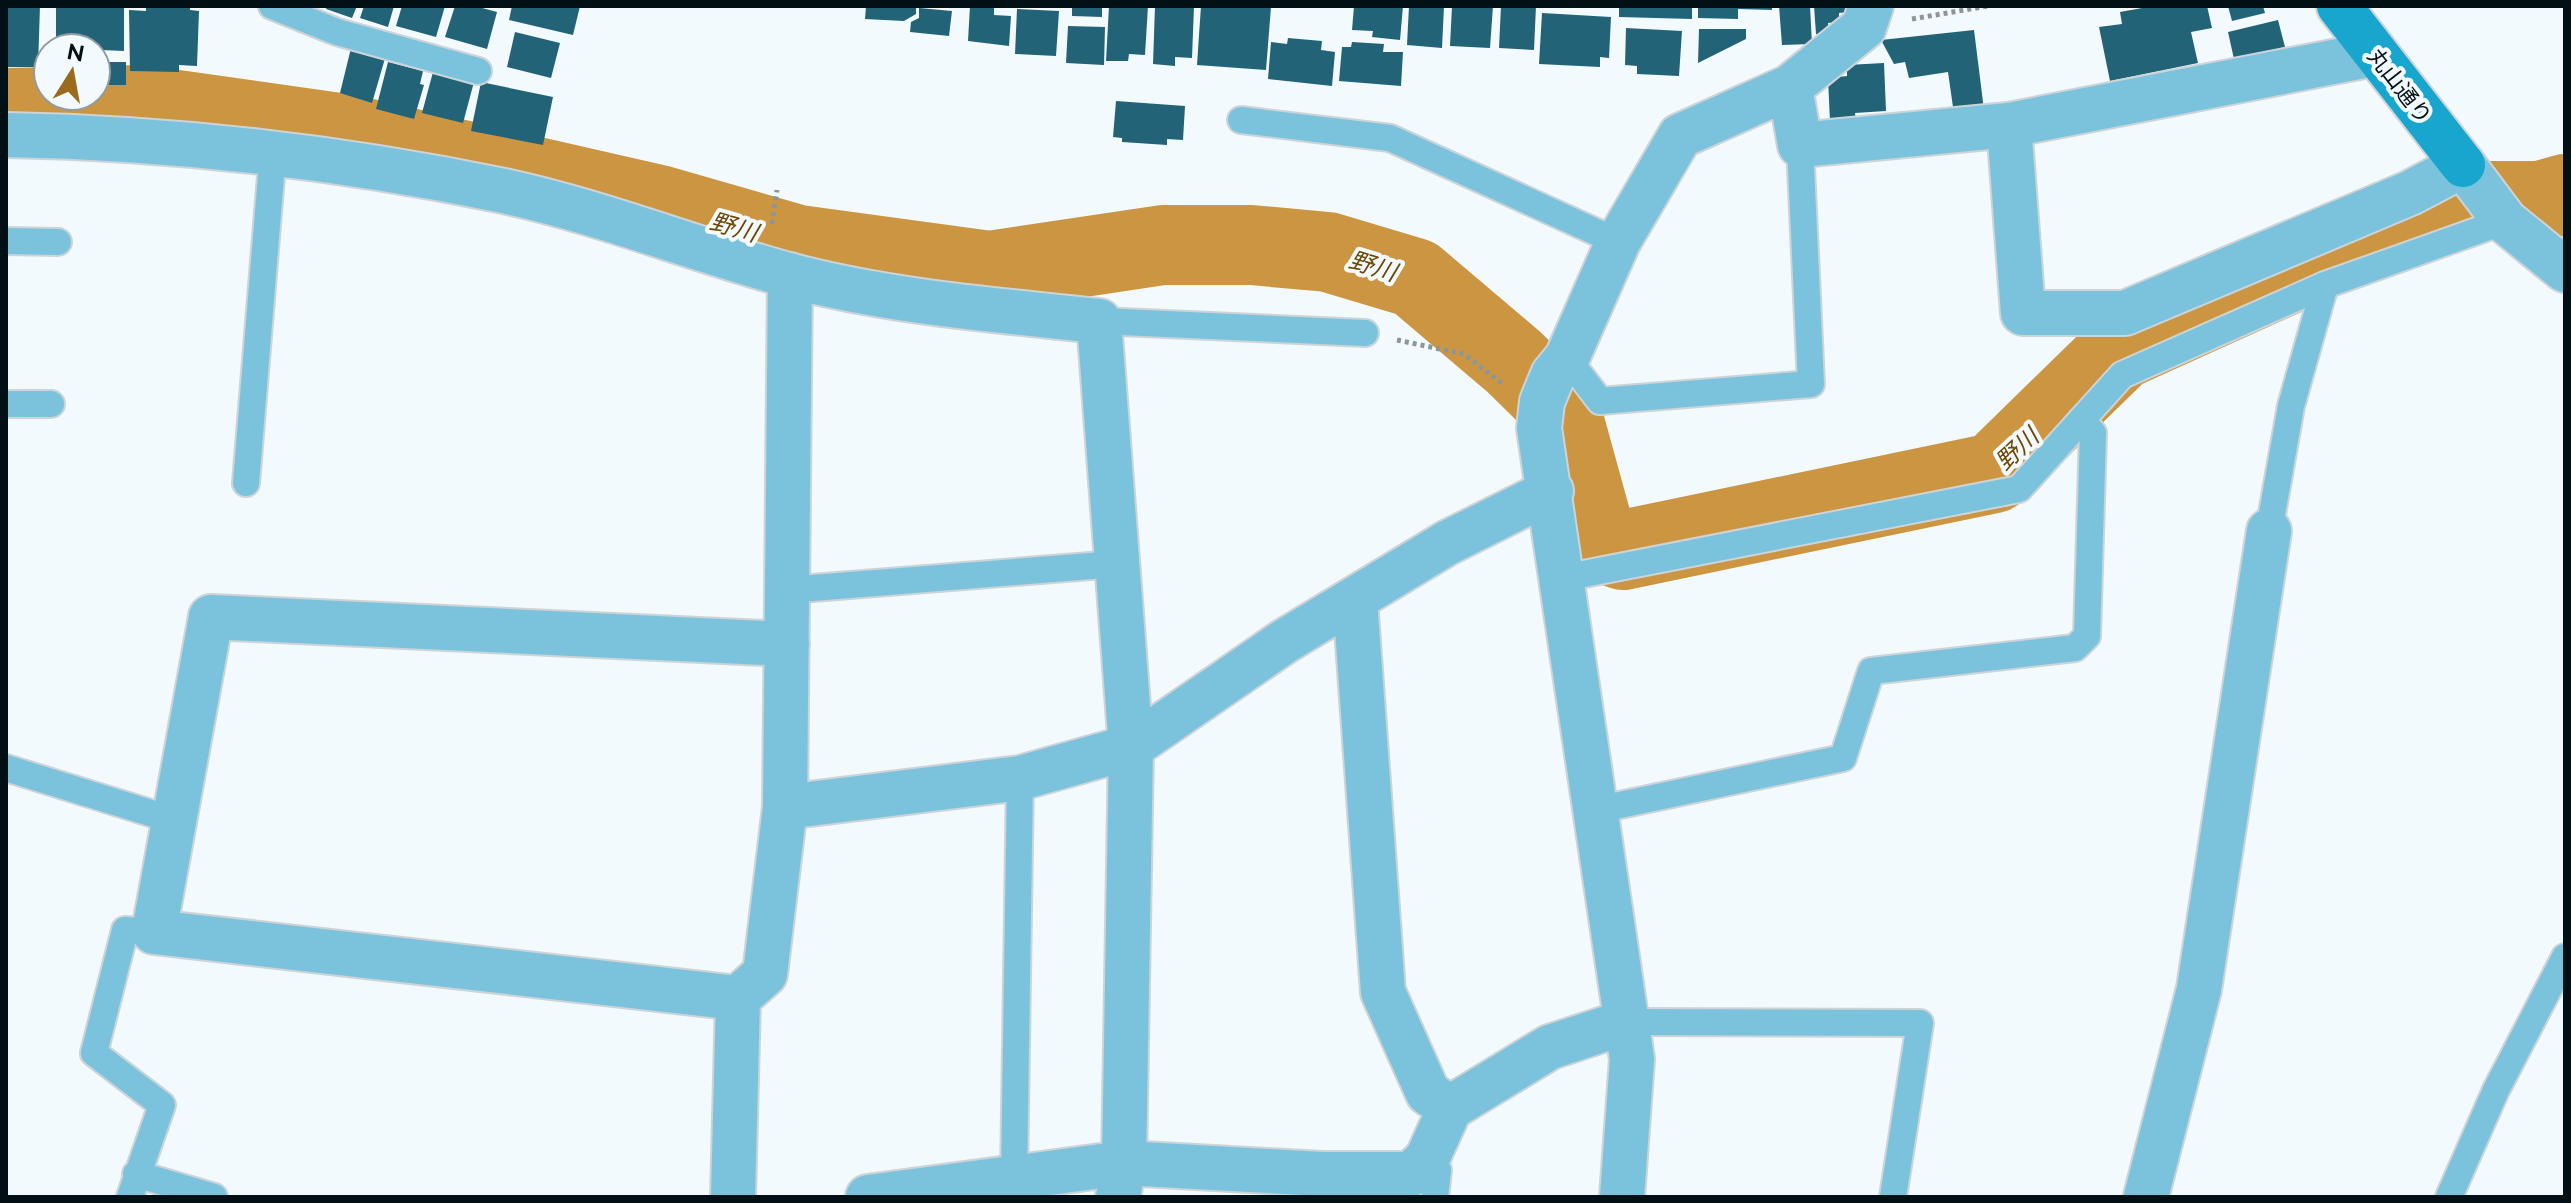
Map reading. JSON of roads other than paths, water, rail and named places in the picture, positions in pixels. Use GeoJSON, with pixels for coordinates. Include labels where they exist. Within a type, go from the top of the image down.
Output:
{"type":"FeatureCollection","features":[{"type":"Feature","properties":{"kind":"street","name":"丸山通り"},"geometry":{"type":"LineString","coordinates":[[2339,6],[2463,165]]}},
{"type":"Feature","properties":{"kind":"street"},"geometry":{"type":"LineString","coordinates":[[1622,1197],[1632,1059],[1551,491],[1539,428],[1551,387],[1618,242],[1680,136],[1790,87],[1868,17]]}},
{"type":"Feature","properties":{"kind":"street"},"geometry":{"type":"LineString","coordinates":[[1790,87],[1800,145],[2009,125],[2374,54]]}},
{"type":"Feature","properties":{"kind":"street"},"geometry":{"type":"LineString","coordinates":[[2009,125],[2023,313],[2125,313],[2410,193],[2463,165],[2505,221],[2565,270]]}},
{"type":"Feature","properties":{"kind":"street"},"geometry":{"type":"LineString","coordinates":[[6,135],[127,137],[273,151],[542,200],[790,275],[892,299],[1099,321],[1131,747],[1121,1180]]}},
{"type":"Feature","properties":{"kind":"street"},"geometry":{"type":"LineString","coordinates":[[733,1197],[738,998],[765,974],[785,807],[790,275]]}},
{"type":"Feature","properties":{"kind":"street"},"geometry":{"type":"LineString","coordinates":[[785,807],[1020,778],[1131,747],[1285,641],[1447,543],[1551,491]]}},
{"type":"Feature","properties":{"kind":"street"},"geometry":{"type":"LineString","coordinates":[[2146,1197],[2199,989],[2269,531]]}},
{"type":"Feature","properties":{"kind":"street"},"geometry":{"type":"LineString","coordinates":[[1355,600],[1383,992],[1428,1093],[1450,1108]]}},
{"type":"Feature","properties":{"kind":"street"},"geometry":{"type":"LineString","coordinates":[[738,998],[154,932],[211,617],[787,644]]}},
{"type":"Feature","properties":{"kind":"street"},"geometry":{"type":"LineString","coordinates":[[868,1197],[1014,1178],[1320,1186],[1411,1174],[1431,1178],[1450,1108],[1550,1047],[1626,1022]]}},
{"type":"Feature","properties":{"kind":"lane"},"geometry":{"type":"LineString","coordinates":[[272,6],[337,32],[478,71]]}},
{"type":"Feature","properties":{"kind":"lane"},"geometry":{"type":"LineString","coordinates":[[1241,120],[1390,138],[1618,242]]}},
{"type":"Feature","properties":{"kind":"lane"},"geometry":{"type":"LineString","coordinates":[[1551,387],[1600,401],[1811,384],[1800,145]]}},
{"type":"Feature","properties":{"kind":"lane"},"geometry":{"type":"LineString","coordinates":[[246,483],[273,151]]}},
{"type":"Feature","properties":{"kind":"lane"},"geometry":{"type":"LineString","coordinates":[[1563,578],[2019,489],[2122,375],[2325,285],[2505,221]]}},
{"type":"Feature","properties":{"kind":"lane"},"geometry":{"type":"LineString","coordinates":[[6,241],[58,242]]}},
{"type":"Feature","properties":{"kind":"lane"},"geometry":{"type":"LineString","coordinates":[[2269,531],[2291,406],[2325,285]]}},
{"type":"Feature","properties":{"kind":"lane"},"geometry":{"type":"LineString","coordinates":[[1099,321],[1365,333]]}},
{"type":"Feature","properties":{"kind":"lane"},"geometry":{"type":"LineString","coordinates":[[6,404],[51,404]]}},
{"type":"Feature","properties":{"kind":"lane"},"geometry":{"type":"LineString","coordinates":[[1596,810],[1843,758],[1871,671],[2075,648],[2087,636],[2093,433],[2081,420]]}},
{"type":"Feature","properties":{"kind":"lane"},"geometry":{"type":"LineString","coordinates":[[787,590],[1116,564]]}},
{"type":"Feature","properties":{"kind":"lane"},"geometry":{"type":"LineString","coordinates":[[6,768],[173,820]]}},
{"type":"Feature","properties":{"kind":"lane"},"geometry":{"type":"LineString","coordinates":[[1014,1178],[1020,778]]}},
{"type":"Feature","properties":{"kind":"lane"},"geometry":{"type":"LineString","coordinates":[[154,932],[125,930],[94,1053],[162,1105],[133,1185],[214,1197]]}},
{"type":"Feature","properties":{"kind":"lane"},"geometry":{"type":"LineString","coordinates":[[2449,1197],[2496,1090],[2565,957]]}},
{"type":"Feature","properties":{"kind":"lane"},"geometry":{"type":"LineString","coordinates":[[1626,1022],[1920,1023],[1893,1197]]}},
{"type":"Feature","properties":{"kind":"waterway","name":"野川"},"geometry":{"type":"LineString","coordinates":[[6,108],[142,105],[347,134],[659,205],[798,245],[989,271],[1163,245],[1251,245],[1328,252],[1415,278],[1514,362],[1560,407],[1597,541],[1623,550],[1994,473],[2120,350],[2450,201],[2540,201],[2565,194]]}}]}
